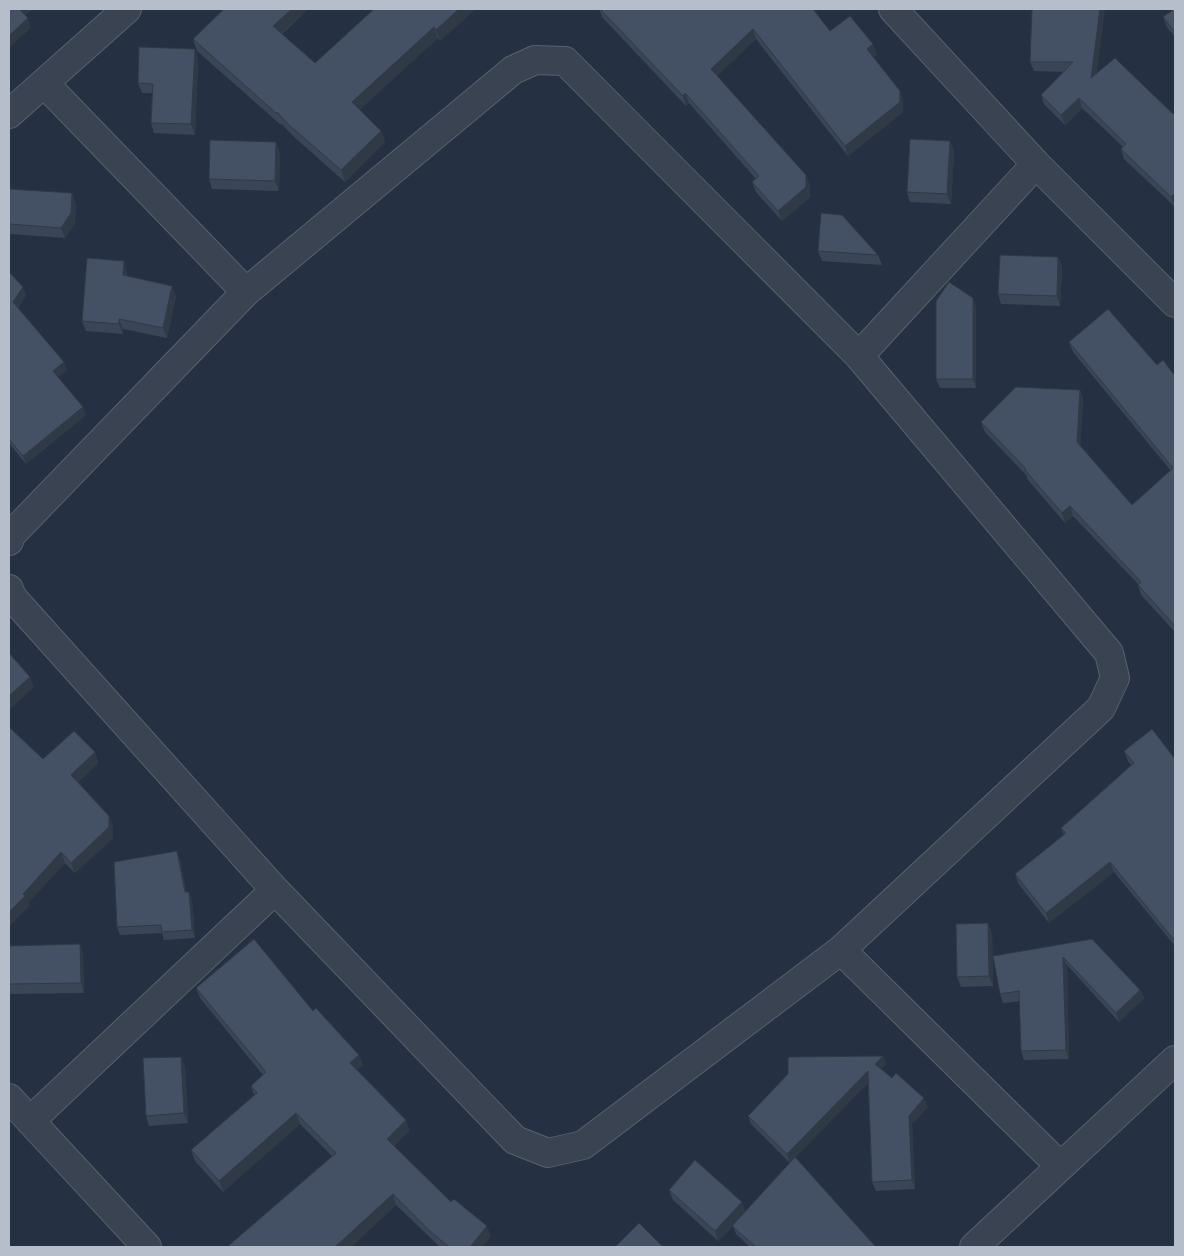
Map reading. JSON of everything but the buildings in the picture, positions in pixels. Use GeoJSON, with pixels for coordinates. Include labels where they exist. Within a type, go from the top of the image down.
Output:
{"type":"FeatureCollection","features":[{"type":"Feature","properties":{"kind":"street"},"geometry":{"type":"LineString","coordinates":[[9,114],[127,9]]}},
{"type":"Feature","properties":{"kind":"street"},"geometry":{"type":"LineString","coordinates":[[904,12],[1036,164],[1175,303]]}},
{"type":"Feature","properties":{"kind":"street"},"geometry":{"type":"LineString","coordinates":[[9,541],[11,535],[246,292],[514,70],[535,60],[565,61],[859,356],[1109,653],[1115,678],[1101,708],[841,950],[583,1145],[548,1153],[515,1140],[274,890],[12,597],[9,589]]}},
{"type":"Feature","properties":{"kind":"street"},"geometry":{"type":"LineString","coordinates":[[44,83],[246,292]]}},
{"type":"Feature","properties":{"kind":"street"},"geometry":{"type":"LineString","coordinates":[[859,356],[1036,164]]}},
{"type":"Feature","properties":{"kind":"street"},"geometry":{"type":"LineString","coordinates":[[30,1121],[274,890]]}},
{"type":"Feature","properties":{"kind":"street"},"geometry":{"type":"LineString","coordinates":[[841,950],[1060,1166]]}},
{"type":"Feature","properties":{"kind":"street"},"geometry":{"type":"LineString","coordinates":[[974,1247],[1175,1060]]}},
{"type":"Feature","properties":{"kind":"street"},"geometry":{"type":"LineString","coordinates":[[9,1098],[145,1247]]}}]}
